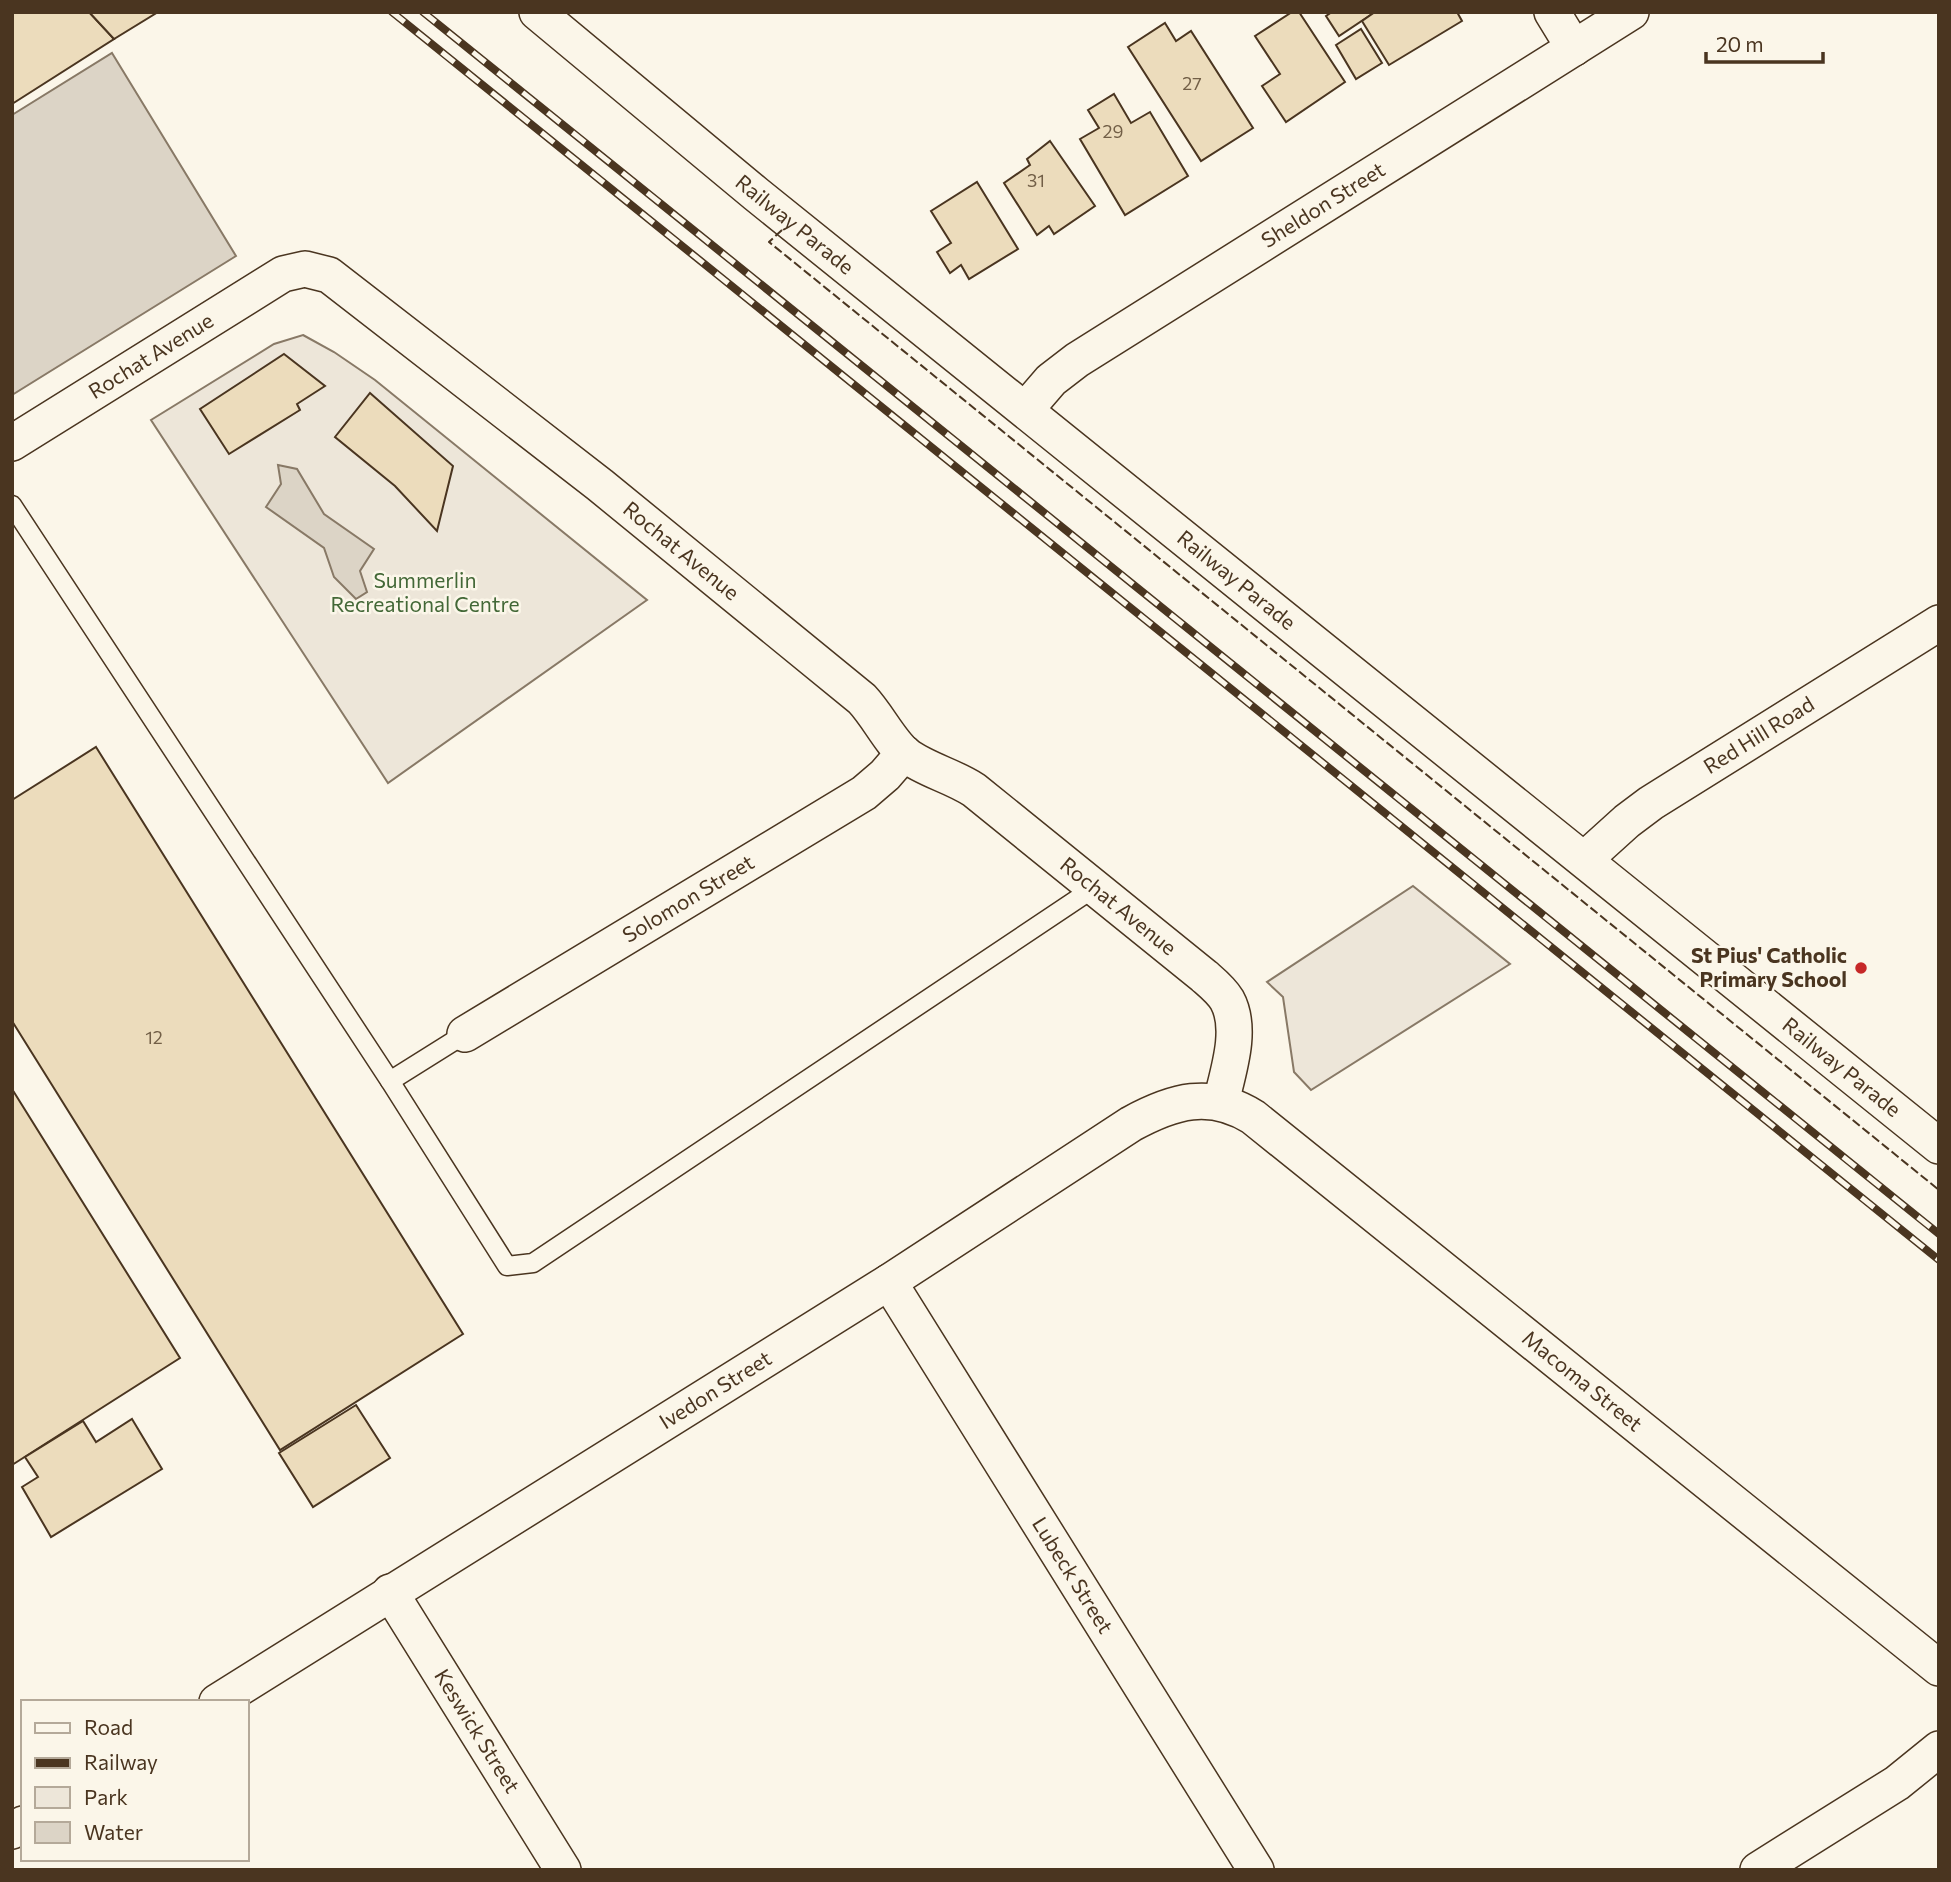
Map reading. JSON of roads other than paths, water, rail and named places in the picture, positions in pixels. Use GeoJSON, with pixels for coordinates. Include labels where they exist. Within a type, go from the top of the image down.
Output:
{"type":"FeatureCollection","features":[{"type":"Feature","properties":{"kind":"street","name":"Railway Parade"},"geometry":{"type":"LineString","coordinates":[[537,12],[756,194],[1939,1146]]}},
{"type":"Feature","properties":{"kind":"street"},"geometry":{"type":"LineString","coordinates":[[1552,12],[1574,48]]}},
{"type":"Feature","properties":{"kind":"street","name":"Sheldon Street"},"geometry":{"type":"LineString","coordinates":[[1026,410],[1051,380],[1077,360],[1631,12]]}},
{"type":"Feature","properties":{"kind":"street","name":"Rochat Avenue"},"geometry":{"type":"LineString","coordinates":[[12,443],[283,274],[305,269],[329,275],[600,485],[862,699],[874,711],[904,753],[974,790],[1204,976],[1226,999],[1233,1020],[1221,1102]]}},
{"type":"Feature","properties":{"kind":"street","name":"Red Hill Road"},"geometry":{"type":"LineString","coordinates":[[1585,859],[1626,821],[1651,803],[1939,623]]}},
{"type":"Feature","properties":{"kind":"street","name":"Solomon Street"},"geometry":{"type":"LineString","coordinates":[[465,1034],[864,793],[885,775],[904,753]]}},
{"type":"Feature","properties":{"kind":"street","name":"Ivedon Street"},"geometry":{"type":"LineString","coordinates":[[220,1700],[889,1282],[1148,1115],[1187,1102],[1221,1102]]}},
{"type":"Feature","properties":{"kind":"street","name":"Macoma Street"},"geometry":{"type":"LineString","coordinates":[[1221,1102],[1253,1117],[1939,1668]]}},
{"type":"Feature","properties":{"kind":"street","name":"Lubeck Street"},"geometry":{"type":"LineString","coordinates":[[889,1282],[1256,1870]]}},
{"type":"Feature","properties":{"kind":"street","name":"Keswick Street"},"geometry":{"type":"LineString","coordinates":[[390,1592],[563,1870]]}},
{"type":"Feature","properties":{"kind":"street"},"geometry":{"type":"LineString","coordinates":[[1758,1870],[1897,1783],[1939,1749]]}},
{"type":"Feature","properties":{"kind":"lane"},"geometry":{"type":"LineString","coordinates":[[16,511],[390,1081],[507,1266],[533,1263],[1094,888]]}},
{"type":"Feature","properties":{"kind":"lane"},"geometry":{"type":"LineString","coordinates":[[390,1081],[465,1034]]}},
{"type":"Feature","properties":{"kind":"water"},"geometry":{"type":"Polygon","coordinates":[[[112,53],[236,256],[12,395],[12,115],[112,53]]]}},
{"type":"Feature","properties":{"kind":"water"},"geometry":{"type":"Polygon","coordinates":[[[278,465],[297,469],[324,514],[374,549],[360,571],[367,592],[356,599],[334,577],[324,548],[266,507],[281,484],[278,465]]]}},
{"type":"Feature","properties":{"kind":"railway"},"geometry":{"type":"LineString","coordinates":[[392,12],[1939,1260]]}},
{"type":"Feature","properties":{"kind":"railway"},"geometry":{"type":"LineString","coordinates":[[423,12],[1939,1234]]}},
{"type":"Feature","properties":{"kind":"place","name":"St Pius' Catholic Primary School"},"geometry":{"type":"Point","coordinates":[1861,968]}},
{"type":"Feature","properties":{"kind":"park label","name":"Summerlin Recreational Centre"},"geometry":{"type":"Point","coordinates":[425,593]}}]}
